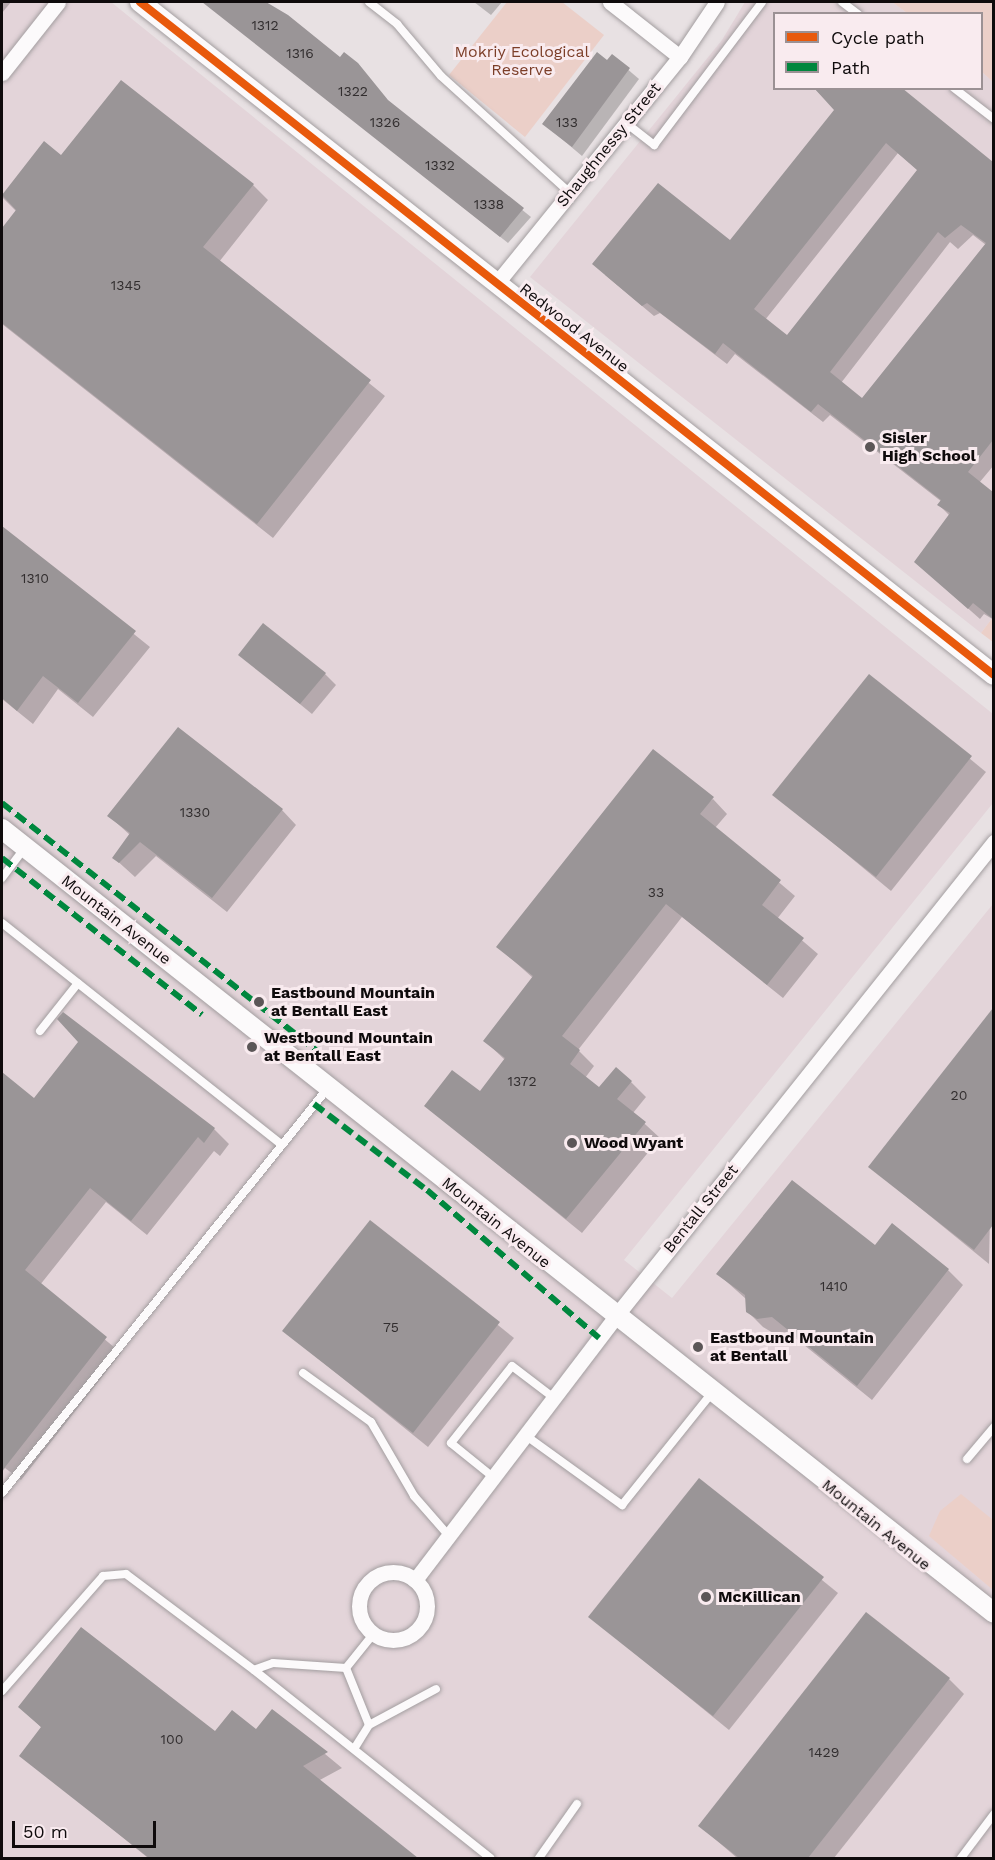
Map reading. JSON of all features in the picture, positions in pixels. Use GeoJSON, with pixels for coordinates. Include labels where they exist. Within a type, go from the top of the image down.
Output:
{"type":"FeatureCollection","features":[{"type":"Feature","properties":{"kind":"street"},"geometry":{"type":"LineString","coordinates":[[2,73],[58,2]]}},
{"type":"Feature","properties":{"kind":"street","name":"Redwood Avenue"},"geometry":{"type":"LineString","coordinates":[[140,2],[993,675]]}},
{"type":"Feature","properties":{"kind":"street"},"geometry":{"type":"LineString","coordinates":[[610,2],[680,57]]}},
{"type":"Feature","properties":{"kind":"street","name":"Shaughnessy Street"},"geometry":{"type":"LineString","coordinates":[[496,284],[680,57],[717,2]]}},
{"type":"Feature","properties":{"kind":"street","name":"Mountain Avenue"},"geometry":{"type":"LineString","coordinates":[[2,829],[711,1394],[993,1613]]}},
{"type":"Feature","properties":{"kind":"street","name":"Bentall Street"},"geometry":{"type":"LineString","coordinates":[[415,1580],[615,1317],[993,842]]}},
{"type":"Feature","properties":{"kind":"street"},"geometry":{"type":"LineString","coordinates":[[386,1573],[415,1580],[427,1603],[421,1625],[401,1639],[374,1633],[360,1612],[367,1585],[386,1573]]}},
{"type":"Feature","properties":{"kind":"lane"},"geometry":{"type":"LineString","coordinates":[[369,2],[397,24],[441,76],[570,193]]}},
{"type":"Feature","properties":{"kind":"lane"},"geometry":{"type":"LineString","coordinates":[[626,123],[654,145],[762,2]]}},
{"type":"Feature","properties":{"kind":"lane"},"geometry":{"type":"LineString","coordinates":[[842,2],[855,12]]}},
{"type":"Feature","properties":{"kind":"lane"},"geometry":{"type":"LineString","coordinates":[[957,90],[993,119]]}},
{"type":"Feature","properties":{"kind":"lane"},"geometry":{"type":"LineString","coordinates":[[2,878],[25,848]]}},
{"type":"Feature","properties":{"kind":"lane"},"geometry":{"type":"LineString","coordinates":[[2,923],[282,1145]]}},
{"type":"Feature","properties":{"kind":"lane"},"geometry":{"type":"LineString","coordinates":[[40,1031],[78,983]]}},
{"type":"Feature","properties":{"kind":"lane"},"geometry":{"type":"LineString","coordinates":[[2,1493],[327,1089]]}},
{"type":"Feature","properties":{"kind":"lane"},"geometry":{"type":"LineString","coordinates":[[493,1477],[451,1443],[512,1366],[554,1398]]}},
{"type":"Feature","properties":{"kind":"lane"},"geometry":{"type":"LineString","coordinates":[[303,1373],[371,1422],[414,1496],[449,1536]]}},
{"type":"Feature","properties":{"kind":"lane"},"geometry":{"type":"LineString","coordinates":[[525,1435],[622,1505],[711,1394]]}},
{"type":"Feature","properties":{"kind":"lane"},"geometry":{"type":"LineString","coordinates":[[967,1459],[993,1427]]}},
{"type":"Feature","properties":{"kind":"lane"},"geometry":{"type":"LineString","coordinates":[[2,1692],[103,1576],[126,1574],[355,1747],[490,1858]]}},
{"type":"Feature","properties":{"kind":"lane"},"geometry":{"type":"LineString","coordinates":[[346,1668],[374,1633]]}},
{"type":"Feature","properties":{"kind":"lane"},"geometry":{"type":"LineString","coordinates":[[254,1670],[273,1663],[346,1668]]}},
{"type":"Feature","properties":{"kind":"lane"},"geometry":{"type":"LineString","coordinates":[[346,1668],[369,1725]]}},
{"type":"Feature","properties":{"kind":"lane"},"geometry":{"type":"LineString","coordinates":[[355,1747],[369,1725],[436,1689]]}},
{"type":"Feature","properties":{"kind":"lane"},"geometry":{"type":"LineString","coordinates":[[539,1858],[577,1804]]}},
{"type":"Feature","properties":{"kind":"lane"},"geometry":{"type":"LineString","coordinates":[[961,1858],[993,1815]]}},
{"type":"Feature","properties":{"kind":"shaded area"},"geometry":{"type":"Polygon","coordinates":[[[2,2],[111,2],[993,714],[993,803],[624,1260],[672,1298],[993,904],[993,1858],[2,1858],[2,2]]]}},
{"type":"Feature","properties":{"kind":"shaded area","name":"Sisler High School"},"geometry":{"type":"Polygon","coordinates":[[[745,2],[892,2],[906,12],[773,12],[773,90],[983,90],[983,73],[993,82],[993,617],[981,633],[530,277],[722,40],[745,2]]]}},
{"type":"Feature","properties":{"kind":"green space","name":"Mokriy Ecological Reserve"},"geometry":{"type":"Polygon","coordinates":[[[507,2],[562,2],[604,35],[525,137],[449,75],[507,2]]]}},
{"type":"Feature","properties":{"kind":"green space"},"geometry":{"type":"Polygon","coordinates":[[[892,2],[993,2],[993,82],[983,73],[983,12],[906,12],[892,2]]]}},
{"type":"Feature","properties":{"kind":"green space"},"geometry":{"type":"Polygon","coordinates":[[[993,617],[993,642],[981,633],[993,617]]]}},
{"type":"Feature","properties":{"kind":"green space"},"geometry":{"type":"Polygon","coordinates":[[[961,1494],[993,1520],[993,1590],[929,1536],[940,1511],[961,1494]]]}},
{"type":"Feature","properties":{"kind":"building"},"geometry":{"type":"Polygon","coordinates":[[[202,2],[266,2],[288,15],[340,57],[344,52],[358,63],[388,100],[524,208],[500,237],[202,2]]]}},
{"type":"Feature","properties":{"kind":"building"},"geometry":{"type":"Polygon","coordinates":[[[597,52],[607,60],[612,54],[630,68],[572,147],[542,124],[597,52]]]}},
{"type":"Feature","properties":{"kind":"building"},"geometry":{"type":"Polygon","coordinates":[[[121,80],[254,184],[203,247],[371,380],[257,524],[2,323],[2,228],[16,210],[2,195],[44,141],[61,155],[121,80]]]}},
{"type":"Feature","properties":{"kind":"building"},"geometry":{"type":"Polygon","coordinates":[[[816,90],[904,90],[993,162],[993,440],[968,472],[993,492],[993,619],[973,603],[968,609],[914,562],[950,513],[937,505],[941,500],[818,404],[811,412],[723,343],[715,354],[647,303],[642,306],[592,264],[658,183],[730,240],[834,110],[816,90]],[[886,143],[754,309],[787,335],[917,170],[886,143]],[[961,225],[945,238],[938,232],[830,372],[862,398],[986,243],[961,225]]]}},
{"type":"Feature","properties":{"kind":"building"},"geometry":{"type":"Polygon","coordinates":[[[2,526],[136,631],[78,703],[43,676],[17,711],[2,698],[2,526]]]}},
{"type":"Feature","properties":{"kind":"building"},"geometry":{"type":"Polygon","coordinates":[[[263,623],[326,673],[300,704],[238,655],[263,623]]]}},
{"type":"Feature","properties":{"kind":"building"},"geometry":{"type":"Polygon","coordinates":[[[869,674],[972,756],[876,877],[772,795],[869,674]]]}},
{"type":"Feature","properties":{"kind":"building"},"geometry":{"type":"Polygon","coordinates":[[[178,727],[283,809],[212,898],[140,842],[119,863],[112,858],[130,833],[107,816],[178,727]]]}},
{"type":"Feature","properties":{"kind":"building"},"geometry":{"type":"Polygon","coordinates":[[[653,749],[714,797],[700,814],[781,880],[762,905],[804,938],[767,985],[666,904],[562,1036],[580,1050],[570,1064],[599,1087],[616,1067],[632,1081],[617,1099],[646,1122],[566,1219],[424,1106],[452,1070],[480,1091],[505,1058],[483,1041],[533,976],[496,947],[653,749]]]}},
{"type":"Feature","properties":{"kind":"building"},"geometry":{"type":"Polygon","coordinates":[[[993,1008],[993,1225],[974,1250],[868,1167],[993,1008]]]}},
{"type":"Feature","properties":{"kind":"building"},"geometry":{"type":"Polygon","coordinates":[[[63,1012],[215,1128],[204,1143],[198,1137],[131,1221],[90,1188],[25,1270],[107,1337],[2,1471],[2,1072],[34,1098],[78,1042],[57,1019],[63,1012]]]}},
{"type":"Feature","properties":{"kind":"building"},"geometry":{"type":"Polygon","coordinates":[[[792,1180],[875,1245],[892,1223],[949,1269],[857,1386],[772,1317],[757,1319],[746,1312],[745,1295],[716,1274],[792,1180]]]}},
{"type":"Feature","properties":{"kind":"building"},"geometry":{"type":"Polygon","coordinates":[[[370,1220],[500,1322],[413,1433],[282,1331],[370,1220]]]}},
{"type":"Feature","properties":{"kind":"building","name":"McKillican"},"geometry":{"type":"Polygon","coordinates":[[[699,1478],[824,1577],[713,1716],[588,1617],[699,1478]]]}},
{"type":"Feature","properties":{"kind":"building"},"geometry":{"type":"Polygon","coordinates":[[[866,1612],[950,1678],[808,1858],[739,1858],[698,1826],[866,1612]]]}},
{"type":"Feature","properties":{"kind":"building"},"geometry":{"type":"Polygon","coordinates":[[[81,1627],[215,1731],[232,1710],[256,1729],[272,1709],[328,1752],[303,1766],[418,1858],[149,1858],[19,1756],[41,1727],[18,1707],[81,1627]]]}},
{"type":"Feature","properties":{"kind":"marked path"},"geometry":{"type":"LineString","coordinates":[[2,803],[327,1059]]}},
{"type":"Feature","properties":{"kind":"marked path"},"geometry":{"type":"LineString","coordinates":[[2,858],[202,1015]]}},
{"type":"Feature","properties":{"kind":"marked path"},"geometry":{"type":"LineString","coordinates":[[314,1104],[427,1190],[599,1338]]}},
{"type":"Feature","properties":{"kind":"cycle path"},"geometry":{"type":"LineString","coordinates":[[140,2],[994,675]]}},
{"type":"Feature","properties":{"kind":"place","name":"Sisler High School"},"geometry":{"type":"Point","coordinates":[870,447]}},
{"type":"Feature","properties":{"kind":"place","name":"Eastbound Mountain at Bentall East"},"geometry":{"type":"Point","coordinates":[259,1002]}},
{"type":"Feature","properties":{"kind":"place","name":"Westbound Mountain at Bentall East"},"geometry":{"type":"Point","coordinates":[252,1047]}},
{"type":"Feature","properties":{"kind":"place","name":"Wood Wyant"},"geometry":{"type":"Point","coordinates":[572,1143]}},
{"type":"Feature","properties":{"kind":"place","name":"Eastbound Mountain at Bentall"},"geometry":{"type":"Point","coordinates":[698,1347]}},
{"type":"Feature","properties":{"kind":"place","name":"McKillican"},"geometry":{"type":"Point","coordinates":[706,1597]}}]}
